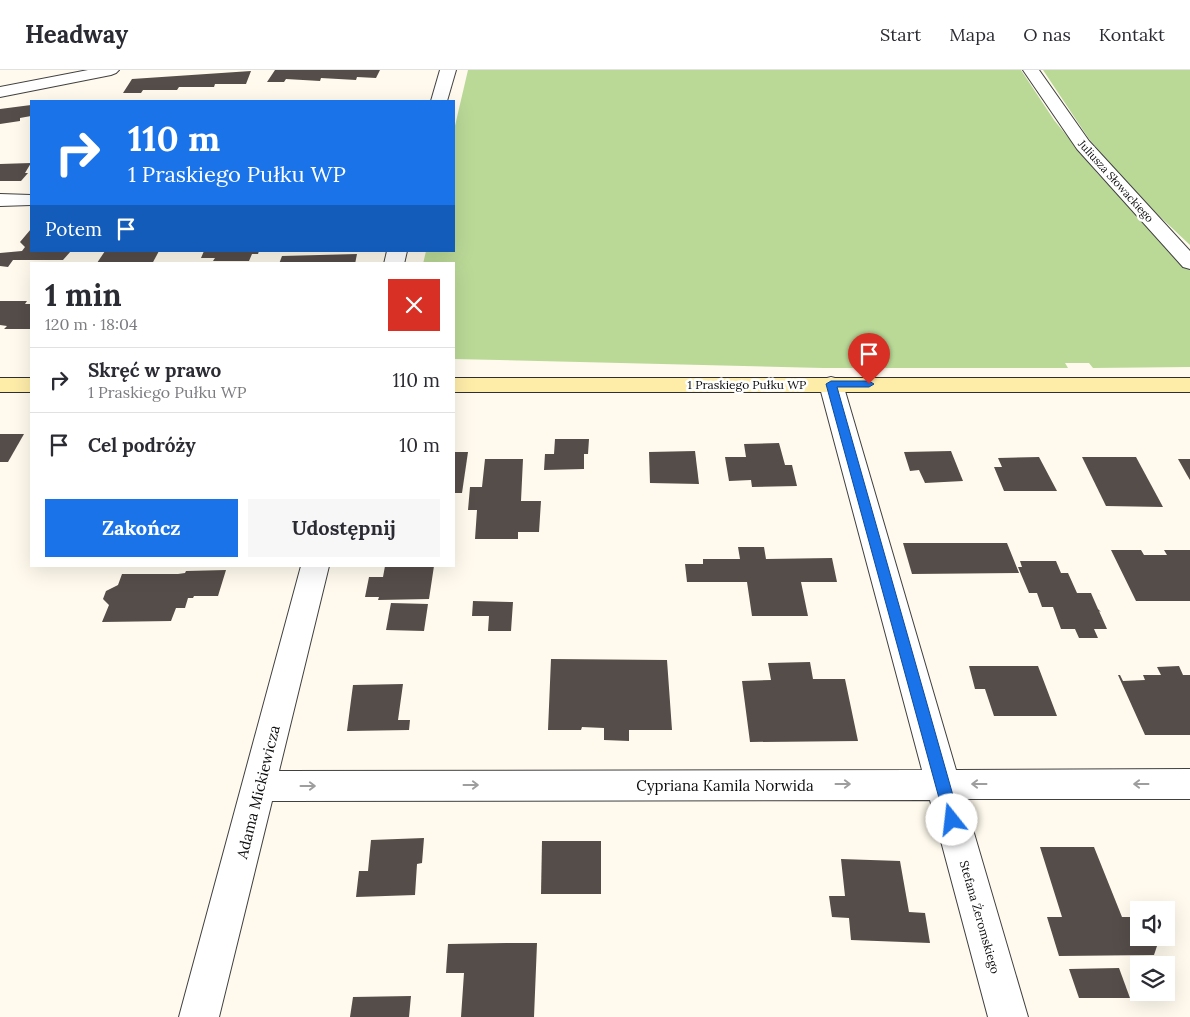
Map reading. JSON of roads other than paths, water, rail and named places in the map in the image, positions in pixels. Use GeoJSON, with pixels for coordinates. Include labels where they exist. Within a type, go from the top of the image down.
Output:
{"type":"FeatureCollection","features":[{"type":"Feature","properties":{"kind":"street"},"geometry":{"type":"LineString","coordinates":[[0,92],[111,70]]}},
{"type":"Feature","properties":{"kind":"street"},"geometry":{"type":"LineString","coordinates":[[439,100],[448,70]]}},
{"type":"Feature","properties":{"kind":"street","name":"Juliusza Słowackiego"},"geometry":{"type":"LineString","coordinates":[[1031,70],[1082,145],[1190,263]]}},
{"type":"Feature","properties":{"kind":"street"},"geometry":{"type":"LineString","coordinates":[[0,200],[30,200]]}},
{"type":"Feature","properties":{"kind":"street","name":"Stefana Żeromskiego"},"geometry":{"type":"LineString","coordinates":[[831,384],[1008,1017]]}},
{"type":"Feature","properties":{"kind":"street"},"geometry":{"type":"LineString","coordinates":[[0,385],[30,385]]}},
{"type":"Feature","properties":{"kind":"street","name":"1 Praskiego Pułku WP"},"geometry":{"type":"LineString","coordinates":[[455,385],[1190,385]]}},
{"type":"Feature","properties":{"kind":"street","name":"Adama Mickiewicza"},"geometry":{"type":"LineString","coordinates":[[199,1017],[315,567]]}},
{"type":"Feature","properties":{"kind":"street","name":"Cypriana Kamila Norwida"},"geometry":{"type":"LineString","coordinates":[[259,786],[1190,784]]}}]}
